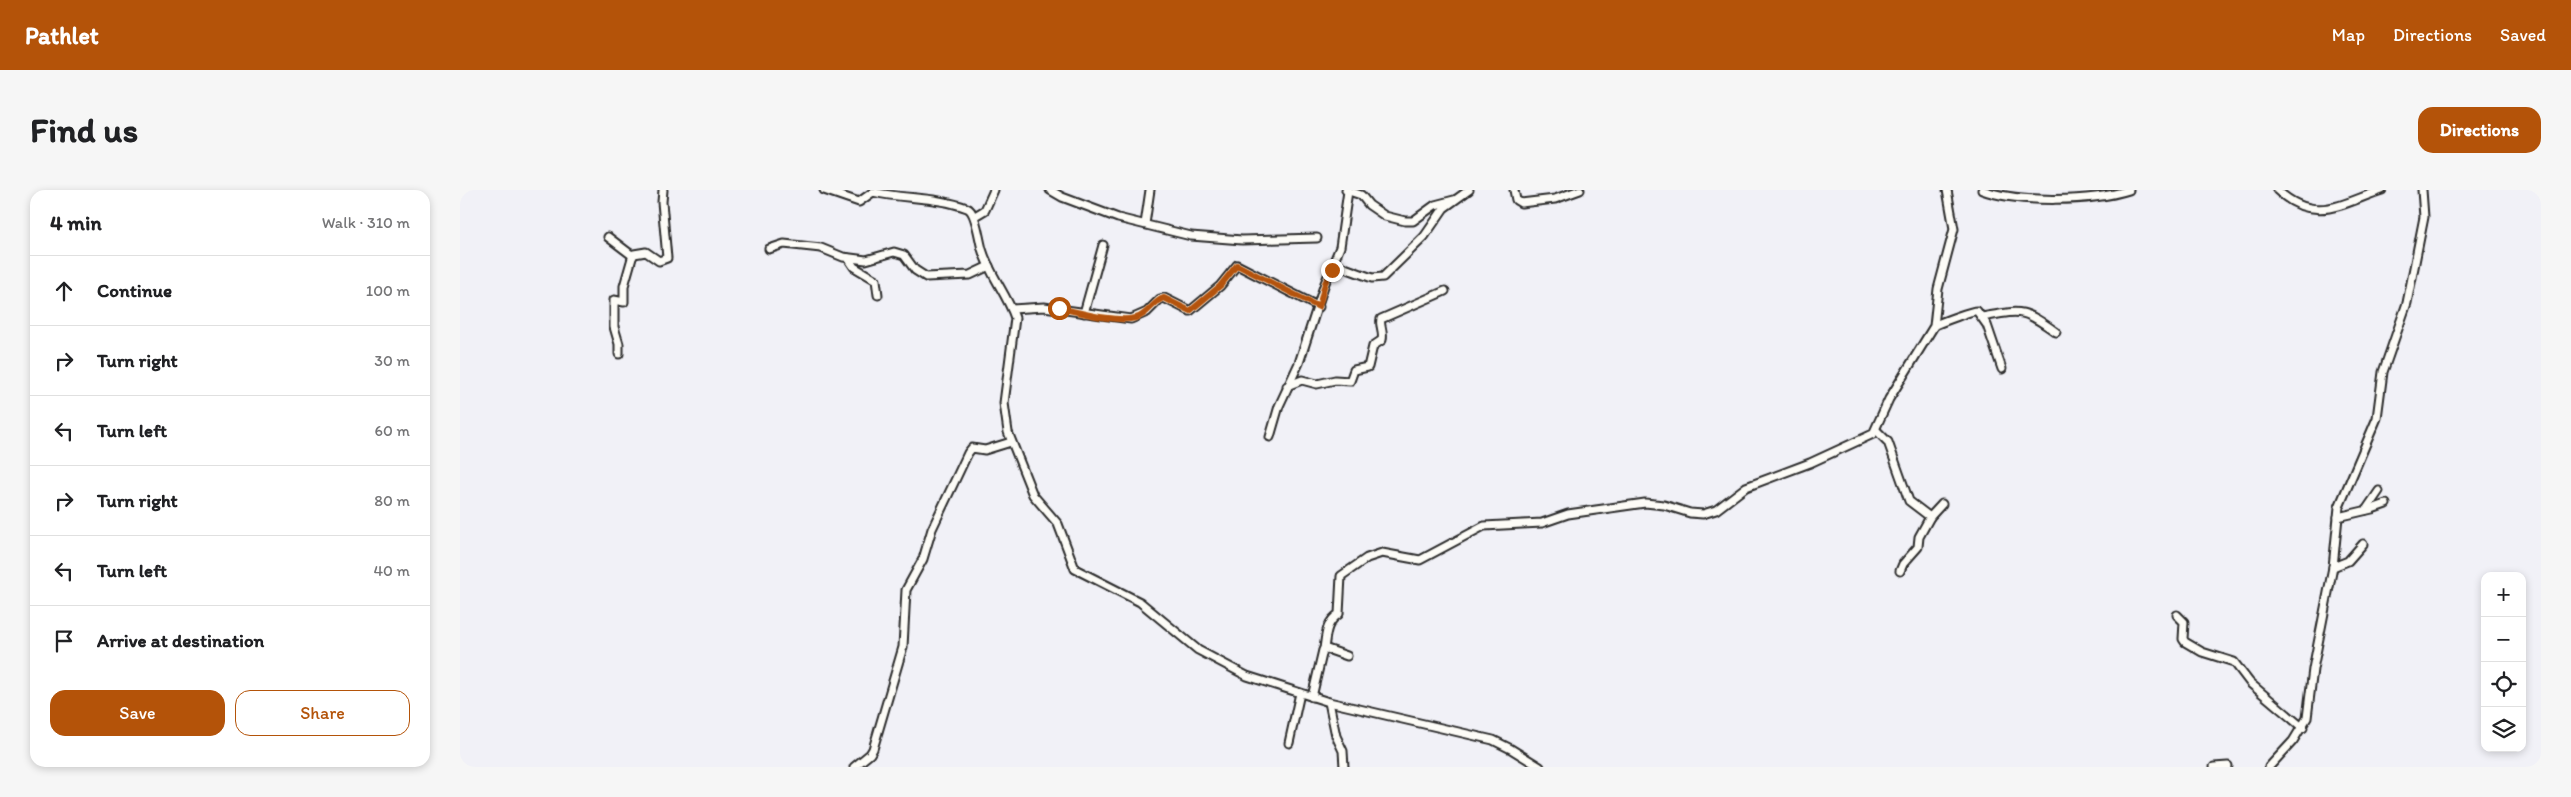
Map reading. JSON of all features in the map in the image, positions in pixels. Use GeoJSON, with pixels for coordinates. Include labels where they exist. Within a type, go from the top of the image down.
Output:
{"type":"FeatureCollection","features":[{"type":"Feature","properties":{"kind":"street"},"geometry":{"type":"LineString","coordinates":[[618,354],[619,344],[614,327],[614,300],[624,302],[624,286],[633,256],[635,253],[644,252],[659,261],[667,258],[662,202],[663,190]]}},
{"type":"Feature","properties":{"kind":"street"},"geometry":{"type":"LineString","coordinates":[[824,190],[859,202],[873,192],[933,200],[969,208],[975,216],[975,227],[989,266],[1012,309],[1014,327],[1004,403],[1011,442],[1033,495],[1058,524],[1075,569],[1140,602],[1198,650],[1247,676],[1329,702],[1493,740],[1512,748],[1540,767]]}},
{"type":"Feature","properties":{"kind":"street"},"geometry":{"type":"LineString","coordinates":[[975,216],[986,210],[994,190]]}},
{"type":"Feature","properties":{"kind":"street"},"geometry":{"type":"LineString","coordinates":[[1050,190],[1062,198],[1095,211],[1208,238],[1317,238]]}},
{"type":"Feature","properties":{"kind":"street"},"geometry":{"type":"LineString","coordinates":[[1145,224],[1150,190]]}},
{"type":"Feature","properties":{"kind":"street"},"geometry":{"type":"LineString","coordinates":[[1270,437],[1287,386],[1299,363],[1319,307],[1325,283],[1340,247],[1347,190],[1361,195],[1368,205],[1385,216],[1405,222],[1413,221],[1435,205],[1457,199]]}},
{"type":"Feature","properties":{"kind":"street"},"geometry":{"type":"LineString","coordinates":[[1334,264],[1372,278],[1383,277],[1424,237],[1444,208],[1469,190]]}},
{"type":"Feature","properties":{"kind":"street"},"geometry":{"type":"LineString","coordinates":[[1514,190],[1516,200],[1521,202],[1540,202],[1576,191]]}},
{"type":"Feature","properties":{"kind":"street"},"geometry":{"type":"LineString","coordinates":[[1312,697],[1324,649],[1327,627],[1332,618],[1339,612],[1341,576],[1367,558],[1387,553],[1420,560],[1484,526],[1542,523],[1568,514],[1616,507],[1655,503],[1690,513],[1703,514],[1716,510],[1746,487],[1810,463],[1870,436],[1876,430],[1889,399],[1935,325],[1938,289],[1954,229],[1947,190]]}},
{"type":"Feature","properties":{"kind":"street"},"geometry":{"type":"LineString","coordinates":[[1982,190],[2013,199],[2108,196],[2129,190]]}},
{"type":"Feature","properties":{"kind":"street"},"geometry":{"type":"LineString","coordinates":[[2278,190],[2292,203],[2320,209],[2343,205],[2382,190]]}},
{"type":"Feature","properties":{"kind":"street"},"geometry":{"type":"LineString","coordinates":[[2269,767],[2283,754],[2303,728],[2307,718],[2313,669],[2333,567],[2340,500],[2367,446],[2377,418],[2382,372],[2407,303],[2423,225],[2424,204],[2422,190]]}},
{"type":"Feature","properties":{"kind":"street"},"geometry":{"type":"LineString","coordinates":[[608,237],[633,256]]}},
{"type":"Feature","properties":{"kind":"street"},"geometry":{"type":"LineString","coordinates":[[769,249],[784,244],[822,248],[848,258],[866,260],[894,252],[900,253],[922,276],[926,277],[970,275],[989,266]]}},
{"type":"Feature","properties":{"kind":"street"},"geometry":{"type":"LineString","coordinates":[[1084,313],[1103,245]]}},
{"type":"Feature","properties":{"kind":"street"},"geometry":{"type":"LineString","coordinates":[[848,258],[854,267],[876,280],[878,295]]}},
{"type":"Feature","properties":{"kind":"street"},"geometry":{"type":"LineString","coordinates":[[1012,309],[1044,307],[1135,318],[1147,312],[1160,299],[1164,298],[1190,311],[1220,286],[1237,265],[1319,307]]}},
{"type":"Feature","properties":{"kind":"street"},"geometry":{"type":"LineString","coordinates":[[1287,386],[1302,380],[1317,384],[1335,380],[1350,381],[1354,370],[1364,370],[1368,367],[1373,346],[1382,338],[1381,319],[1445,291]]}},
{"type":"Feature","properties":{"kind":"street"},"geometry":{"type":"LineString","coordinates":[[1935,325],[1954,320],[1973,310],[1977,311],[1982,317],[2002,369]]}},
{"type":"Feature","properties":{"kind":"street"},"geometry":{"type":"LineString","coordinates":[[1982,317],[2007,311],[2021,311],[2035,317],[2056,332]]}},
{"type":"Feature","properties":{"kind":"street"},"geometry":{"type":"LineString","coordinates":[[1876,430],[1888,442],[1910,501],[1930,517]]}},
{"type":"Feature","properties":{"kind":"street"},"geometry":{"type":"LineString","coordinates":[[854,767],[870,754],[873,749],[903,647],[906,590],[923,559],[932,529],[968,453],[972,448],[986,450],[1011,442]]}},
{"type":"Feature","properties":{"kind":"street"},"geometry":{"type":"LineString","coordinates":[[2366,510],[2379,491]]}},
{"type":"Feature","properties":{"kind":"street"},"geometry":{"type":"LineString","coordinates":[[1900,571],[1905,561],[1918,547],[1919,537],[1930,517],[1942,504]]}},
{"type":"Feature","properties":{"kind":"street"},"geometry":{"type":"LineString","coordinates":[[2338,517],[2386,504]]}},
{"type":"Feature","properties":{"kind":"street"},"geometry":{"type":"LineString","coordinates":[[2333,567],[2348,561],[2363,544]]}},
{"type":"Feature","properties":{"kind":"street"},"geometry":{"type":"LineString","coordinates":[[2177,615],[2184,622],[2182,639],[2185,642],[2202,652],[2234,662],[2254,686],[2303,728]]}},
{"type":"Feature","properties":{"kind":"street"},"geometry":{"type":"LineString","coordinates":[[1324,649],[1348,656]]}},
{"type":"Feature","properties":{"kind":"street"},"geometry":{"type":"LineString","coordinates":[[1289,743],[1300,693]]}},
{"type":"Feature","properties":{"kind":"street"},"geometry":{"type":"LineString","coordinates":[[1329,702],[1336,736],[1343,751],[1344,767]]}},
{"type":"Feature","properties":{"kind":"street"},"geometry":{"type":"LineString","coordinates":[[2214,767],[2228,766]]}},
{"type":"Feature","properties":{"kind":"route"},"geometry":{"type":"LineString","coordinates":[[1059,308],[1131,319],[1147,312],[1160,299],[1164,298],[1190,311],[1220,286],[1234,266],[1237,265],[1319,307],[1325,283],[1332,270]]}}]}
